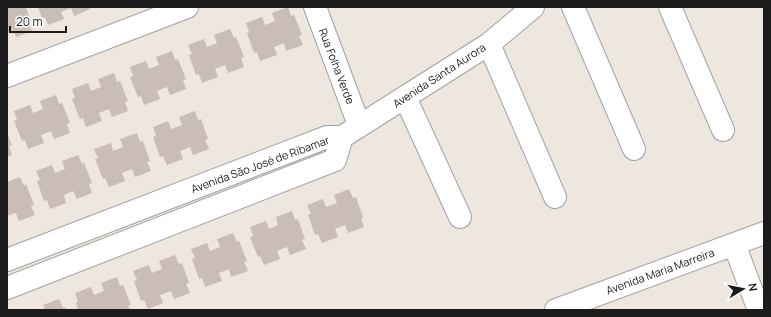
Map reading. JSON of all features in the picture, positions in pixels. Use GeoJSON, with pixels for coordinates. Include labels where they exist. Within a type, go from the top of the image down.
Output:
{"type":"FeatureCollection","features":[{"type":"Feature","properties":{"kind":"street"},"geometry":{"type":"LineString","coordinates":[[7,76],[187,7]]}},
{"type":"Feature","properties":{"kind":"street","name":"Rua Folha Verde"},"geometry":{"type":"LineString","coordinates":[[315,7],[359,125]]}},
{"type":"Feature","properties":{"kind":"street","name":"Avenida Santa Aurora"},"geometry":{"type":"LineString","coordinates":[[342,137],[488,44],[533,7]]}},
{"type":"Feature","properties":{"kind":"street"},"geometry":{"type":"LineString","coordinates":[[573,7],[634,149]]}},
{"type":"Feature","properties":{"kind":"street"},"geometry":{"type":"LineString","coordinates":[[670,7],[723,130]]}},
{"type":"Feature","properties":{"kind":"street"},"geometry":{"type":"LineString","coordinates":[[488,44],[556,197]]}},
{"type":"Feature","properties":{"kind":"street"},"geometry":{"type":"LineString","coordinates":[[405,97],[460,217]]}},
{"type":"Feature","properties":{"kind":"street","name":"Avenida São José de Ribamar"},"geometry":{"type":"LineString","coordinates":[[7,260],[327,137],[342,137],[335,160],[7,288]]}},
{"type":"Feature","properties":{"kind":"street","name":"Avenida Maria Marreira"},"geometry":{"type":"LineString","coordinates":[[556,310],[764,233]]}},
{"type":"Feature","properties":{"kind":"street"},"geometry":{"type":"LineString","coordinates":[[734,244],[759,310]]}},
{"type":"Feature","properties":{"kind":"building"},"geometry":{"type":"Polygon","coordinates":[[[7,7],[26,7],[31,22],[29,23],[32,31],[16,37],[13,30],[7,32],[7,7]]]}},
{"type":"Feature","properties":{"kind":"building"},"geometry":{"type":"Polygon","coordinates":[[[38,7],[89,7],[90,9],[74,16],[71,8],[61,12],[64,19],[48,25],[45,17],[42,18],[38,7]]]}},
{"type":"Feature","properties":{"kind":"building"},"geometry":{"type":"Polygon","coordinates":[[[288,7],[291,16],[294,15],[302,35],[299,36],[303,45],[286,51],[284,43],[274,47],[277,55],[260,61],[257,52],[254,53],[247,33],[249,32],[246,23],[262,17],[265,25],[275,21],[272,13],[288,7]]]}},
{"type":"Feature","properties":{"kind":"building"},"geometry":{"type":"Polygon","coordinates":[[[230,29],[234,38],[236,37],[244,57],[241,58],[244,67],[228,73],[225,65],[215,69],[218,77],[202,83],[199,74],[196,75],[189,55],[192,54],[188,45],[204,39],[207,47],[217,43],[214,35],[230,29]]]}},
{"type":"Feature","properties":{"kind":"building"},"geometry":{"type":"Polygon","coordinates":[[[172,51],[175,60],[178,59],[186,79],[183,80],[186,89],[170,95],[167,87],[157,91],[160,99],[144,105],[141,96],[138,97],[130,77],[133,76],[130,67],[146,61],[149,69],[159,65],[156,57],[172,51]]]}},
{"type":"Feature","properties":{"kind":"building"},"geometry":{"type":"Polygon","coordinates":[[[114,73],[117,82],[120,81],[128,101],[125,102],[128,111],[112,117],[109,109],[99,113],[102,121],[86,127],[83,118],[80,119],[72,99],[75,98],[72,89],[88,83],[91,91],[101,87],[98,79],[114,73]]]}},
{"type":"Feature","properties":{"kind":"building"},"geometry":{"type":"Polygon","coordinates":[[[56,95],[59,104],[62,103],[70,123],[67,124],[70,133],[54,139],[51,131],[41,135],[44,143],[28,149],[25,140],[22,141],[14,121],[17,120],[14,111],[30,105],[33,113],[43,109],[40,101],[56,95]]]}},
{"type":"Feature","properties":{"kind":"building"},"geometry":{"type":"Polygon","coordinates":[[[195,111],[198,120],[201,119],[208,139],[205,140],[209,149],[193,155],[190,147],[180,151],[183,159],[167,165],[163,156],[160,157],[153,137],[156,136],[153,127],[168,121],[171,129],[182,125],[179,117],[195,111]]]}},
{"type":"Feature","properties":{"kind":"building"},"geometry":{"type":"Polygon","coordinates":[[[7,133],[12,145],[9,146],[12,155],[7,157],[7,133]]]}},
{"type":"Feature","properties":{"kind":"building"},"geometry":{"type":"Polygon","coordinates":[[[137,133],[140,142],[143,141],[150,161],[147,162],[151,171],[135,177],[132,169],[122,173],[125,181],[109,187],[105,178],[103,179],[95,159],[98,158],[94,149],[111,143],[113,151],[123,147],[120,139],[137,133]]]}},
{"type":"Feature","properties":{"kind":"building"},"geometry":{"type":"Polygon","coordinates":[[[78,155],[82,164],[84,163],[92,183],[89,184],[92,193],[77,199],[73,191],[64,195],[66,203],[50,209],[47,200],[44,201],[37,181],[40,180],[36,171],[52,165],[55,173],[65,169],[62,161],[78,155]]]}},
{"type":"Feature","properties":{"kind":"building"},"geometry":{"type":"Polygon","coordinates":[[[20,177],[24,186],[26,184],[34,205],[31,206],[35,215],[19,221],[16,213],[7,216],[7,182],[20,177]]]}},
{"type":"Feature","properties":{"kind":"building"},"geometry":{"type":"Polygon","coordinates":[[[349,189],[353,198],[356,197],[363,217],[361,218],[364,227],[348,233],[345,225],[335,229],[338,237],[322,243],[318,234],[315,235],[308,215],[311,214],[307,205],[323,199],[326,207],[337,203],[334,195],[349,189]]]}},
{"type":"Feature","properties":{"kind":"building"},"geometry":{"type":"Polygon","coordinates":[[[292,211],[295,220],[298,219],[305,239],[302,240],[306,249],[290,255],[287,247],[277,251],[280,259],[264,265],[260,256],[258,257],[250,237],[253,236],[250,227],[266,221],[269,229],[278,225],[276,217],[292,211]]]}},
{"type":"Feature","properties":{"kind":"building"},"geometry":{"type":"Polygon","coordinates":[[[233,233],[237,242],[239,241],[247,261],[244,262],[248,271],[231,277],[229,269],[219,273],[222,281],[205,287],[202,278],[199,279],[192,259],[195,258],[191,249],[207,243],[210,251],[220,247],[217,239],[233,233]]]}},
{"type":"Feature","properties":{"kind":"building"},"geometry":{"type":"Polygon","coordinates":[[[175,255],[179,264],[182,263],[189,283],[186,284],[190,293],[174,299],[171,291],[160,295],[163,303],[148,309],[144,300],[141,301],[134,281],[137,280],[133,271],[149,265],[152,273],[162,269],[159,261],[175,255]]]}},
{"type":"Feature","properties":{"kind":"building"},"geometry":{"type":"Polygon","coordinates":[[[117,277],[120,286],[123,285],[131,305],[128,306],[130,310],[78,310],[76,303],[78,302],[75,293],[91,287],[94,295],[104,291],[101,283],[117,277]]]}},
{"type":"Feature","properties":{"kind":"building"},"geometry":{"type":"Polygon","coordinates":[[[59,299],[63,308],[65,307],[66,310],[45,310],[43,305],[59,299]]]}}]}
